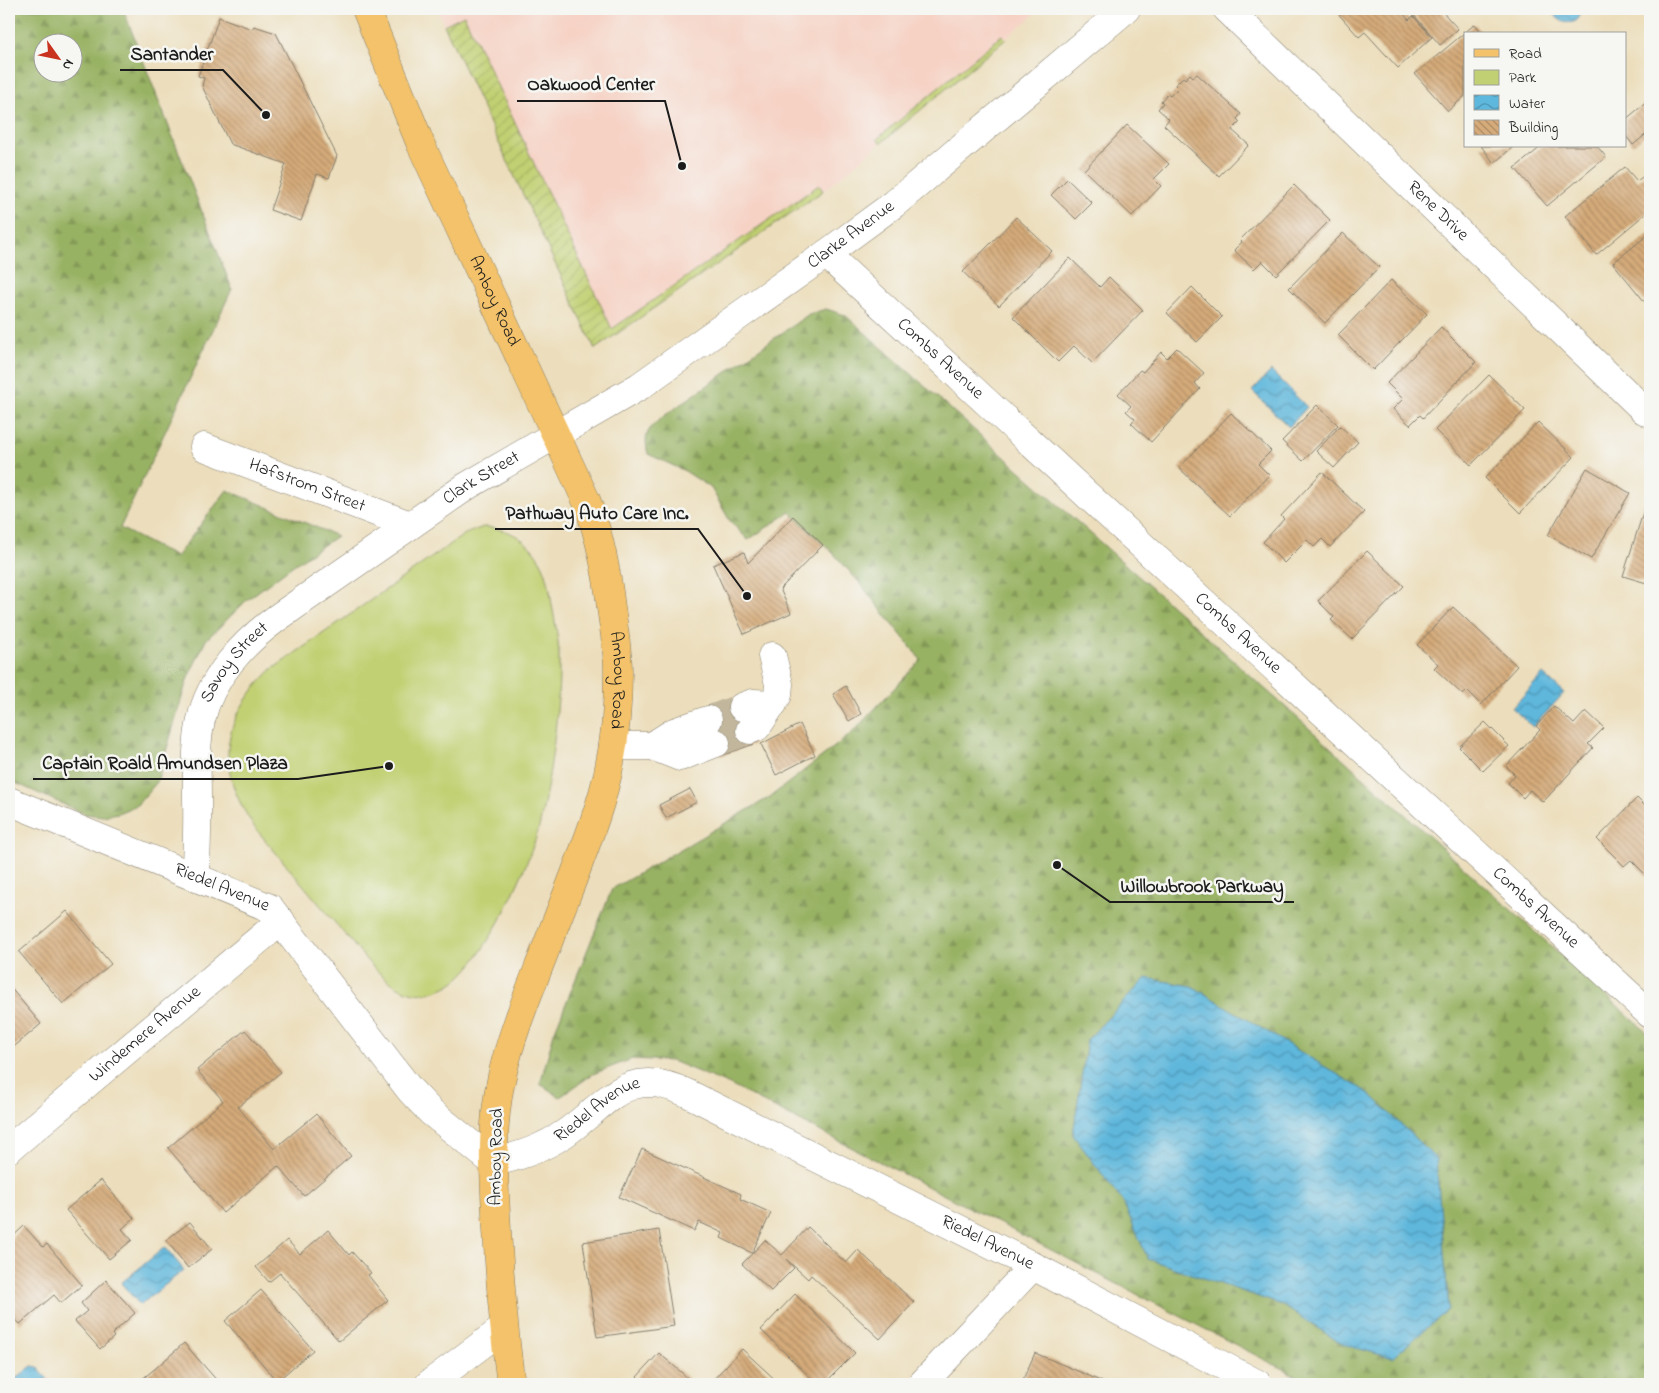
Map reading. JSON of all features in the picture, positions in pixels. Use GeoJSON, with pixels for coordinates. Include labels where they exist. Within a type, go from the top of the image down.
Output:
{"type":"FeatureCollection","features":[{"type":"Feature","properties":{"kind":"main road","name":"Amboy Road"},"geometry":{"type":"LineString","coordinates":[[366,9],[422,145],[587,502],[600,540],[605,563],[618,671],[613,746],[603,793],[584,850],[517,1024],[508,1051],[496,1105],[493,1162],[504,1328],[511,1384]]}},
{"type":"Feature","properties":{"kind":"street","name":"Clarke Avenue"},"geometry":{"type":"LineString","coordinates":[[555,435],[640,386],[894,204],[1126,9]]}},
{"type":"Feature","properties":{"kind":"street","name":"Rene Drive"},"geometry":{"type":"LineString","coordinates":[[1226,9],[1637,403],[1650,413]]}},
{"type":"Feature","properties":{"kind":"street","name":"Combs Avenue"},"geometry":{"type":"LineString","coordinates":[[826,254],[1650,1014]]}},
{"type":"Feature","properties":{"kind":"street","name":"Clark Street"},"geometry":{"type":"LineString","coordinates":[[410,525],[467,486],[555,435]]}},
{"type":"Feature","properties":{"kind":"street","name":"Hafstrom Street"},"geometry":{"type":"LineString","coordinates":[[204,447],[410,525]]}},
{"type":"Feature","properties":{"kind":"street","name":"Savoy Street"},"geometry":{"type":"LineString","coordinates":[[196,877],[198,737],[206,706],[224,671],[248,642],[262,629],[410,525]]}},
{"type":"Feature","properties":{"kind":"street"},"geometry":{"type":"LineString","coordinates":[[746,719],[757,727],[778,695],[780,684],[772,656]]}},
{"type":"Feature","properties":{"kind":"street"},"geometry":{"type":"LineString","coordinates":[[613,746],[652,746],[674,732],[712,731]]}},
{"type":"Feature","properties":{"kind":"street","name":"Riedel Avenue"},"geometry":{"type":"LineString","coordinates":[[9,801],[270,908],[410,1090],[431,1112],[493,1162],[529,1153],[548,1144],[627,1087],[650,1082],[663,1084],[689,1094],[1033,1266],[1258,1384]]}},
{"type":"Feature","properties":{"kind":"street","name":"Windemere Avenue"},"geometry":{"type":"LineString","coordinates":[[9,1149],[281,921]]}},
{"type":"Feature","properties":{"kind":"street"},"geometry":{"type":"LineString","coordinates":[[922,1384],[1033,1266]]}},
{"type":"Feature","properties":{"kind":"street"},"geometry":{"type":"LineString","coordinates":[[429,1384],[504,1328]]}},
{"type":"Feature","properties":{"kind":"shaded area"},"geometry":{"type":"Polygon","coordinates":[[[437,9],[1041,9],[826,189],[595,349],[437,9]]]}},
{"type":"Feature","properties":{"kind":"green space"},"geometry":{"type":"Polygon","coordinates":[[[9,9],[123,9],[232,289],[120,528],[176,557],[227,490],[337,536],[292,566],[248,599],[206,640],[187,680],[157,782],[137,805],[118,813],[103,816],[85,814],[9,780],[9,9]]]}},
{"type":"Feature","properties":{"kind":"green space"},"geometry":{"type":"Polygon","coordinates":[[[464,15],[612,329],[819,185],[823,191],[595,349],[444,25],[464,15]]]}},
{"type":"Feature","properties":{"kind":"green space"},"geometry":{"type":"Polygon","coordinates":[[[1002,35],[1006,39],[881,143],[877,139],[1002,35]]]}},
{"type":"Feature","properties":{"kind":"green space"},"geometry":{"type":"Polygon","coordinates":[[[826,309],[845,315],[1650,1035],[1650,1384],[1312,1384],[730,1085],[672,1061],[632,1059],[593,1074],[560,1097],[540,1084],[554,1033],[612,889],[770,797],[851,734],[921,660],[859,582],[834,554],[790,512],[748,540],[730,521],[711,488],[685,471],[648,454],[647,436],[654,424],[809,314],[826,309]]]}},
{"type":"Feature","properties":{"kind":"green space"},"geometry":{"type":"Polygon","coordinates":[[[483,527],[509,532],[524,541],[536,554],[547,577],[557,632],[559,658],[558,698],[551,762],[544,804],[535,840],[518,884],[494,931],[481,952],[455,981],[438,990],[427,993],[410,992],[395,985],[369,963],[255,828],[242,806],[233,785],[228,745],[233,726],[241,708],[254,689],[271,670],[465,534],[483,527]]]}},
{"type":"Feature","properties":{"kind":"water"},"geometry":{"type":"Polygon","coordinates":[[[1549,9],[1580,9],[1580,13],[1576,21],[1564,22],[1549,9]]]}},
{"type":"Feature","properties":{"kind":"water"},"geometry":{"type":"Polygon","coordinates":[[[1271,371],[1307,407],[1289,427],[1252,391],[1271,371]]]}},
{"type":"Feature","properties":{"kind":"water"},"geometry":{"type":"Polygon","coordinates":[[[1543,674],[1564,693],[1533,727],[1512,708],[1543,674]]]}},
{"type":"Feature","properties":{"kind":"water"},"geometry":{"type":"Polygon","coordinates":[[[1146,978],[1192,986],[1370,1094],[1436,1159],[1449,1309],[1392,1358],[1342,1344],[1282,1305],[1148,1259],[1123,1202],[1073,1135],[1087,1040],[1146,978]]]}},
{"type":"Feature","properties":{"kind":"water"},"geometry":{"type":"Polygon","coordinates":[[[165,1247],[184,1270],[140,1305],[121,1283],[165,1247]]]}},
{"type":"Feature","properties":{"kind":"water"},"geometry":{"type":"Polygon","coordinates":[[[32,1366],[38,1367],[50,1384],[9,1384],[32,1366]]]}},
{"type":"Feature","properties":{"kind":"building"},"geometry":{"type":"Polygon","coordinates":[[[1334,9],[1399,9],[1409,20],[1413,16],[1432,37],[1398,68],[1365,32],[1359,37],[1334,9]]]}},
{"type":"Feature","properties":{"kind":"building"},"geometry":{"type":"Polygon","coordinates":[[[1417,9],[1440,9],[1458,29],[1440,45],[1412,13],[1417,9]]]}},
{"type":"Feature","properties":{"kind":"building"},"geometry":{"type":"Polygon","coordinates":[[[219,17],[252,29],[254,26],[276,33],[337,156],[329,178],[317,174],[301,221],[270,210],[286,164],[230,144],[202,86],[204,78],[198,76],[219,17]]]}},
{"type":"Feature","properties":{"kind":"building"},"geometry":{"type":"Polygon","coordinates":[[[1475,24],[1481,32],[1465,32],[1475,24]]]}},
{"type":"Feature","properties":{"kind":"building"},"geometry":{"type":"Polygon","coordinates":[[[1464,33],[1464,97],[1448,111],[1415,74],[1464,33]]]}},
{"type":"Feature","properties":{"kind":"building"},"geometry":{"type":"Polygon","coordinates":[[[1190,74],[1193,77],[1197,74],[1241,114],[1237,119],[1240,122],[1232,130],[1249,145],[1219,176],[1164,125],[1169,119],[1158,109],[1163,103],[1161,101],[1167,94],[1170,96],[1178,88],[1175,85],[1183,77],[1185,79],[1190,74]]]}},
{"type":"Feature","properties":{"kind":"building"},"geometry":{"type":"Polygon","coordinates":[[[1648,101],[1650,104],[1650,131],[1633,145],[1626,136],[1626,119],[1648,101]]]}},
{"type":"Feature","properties":{"kind":"building"},"geometry":{"type":"Polygon","coordinates":[[[1127,125],[1169,164],[1154,179],[1161,186],[1132,216],[1084,170],[1127,125]]]}},
{"type":"Feature","properties":{"kind":"building"},"geometry":{"type":"Polygon","coordinates":[[[1483,148],[1512,148],[1494,163],[1483,148]]]}},
{"type":"Feature","properties":{"kind":"building"},"geometry":{"type":"Polygon","coordinates":[[[1540,148],[1599,148],[1606,157],[1547,206],[1515,168],[1540,148]]]}},
{"type":"Feature","properties":{"kind":"building"},"geometry":{"type":"Polygon","coordinates":[[[1625,167],[1637,181],[1650,171],[1650,210],[1596,255],[1565,216],[1625,167]]]}},
{"type":"Feature","properties":{"kind":"building"},"geometry":{"type":"Polygon","coordinates":[[[1067,179],[1092,203],[1076,219],[1051,195],[1067,179]]]}},
{"type":"Feature","properties":{"kind":"building"},"geometry":{"type":"Polygon","coordinates":[[[1294,185],[1330,220],[1276,275],[1262,261],[1254,269],[1234,250],[1242,242],[1240,240],[1294,185]]]}},
{"type":"Feature","properties":{"kind":"building"},"geometry":{"type":"Polygon","coordinates":[[[1016,217],[1052,251],[999,306],[963,272],[1016,217]]]}},
{"type":"Feature","properties":{"kind":"building"},"geometry":{"type":"Polygon","coordinates":[[[1343,233],[1379,267],[1325,323],[1289,288],[1343,233]]]}},
{"type":"Feature","properties":{"kind":"building"},"geometry":{"type":"Polygon","coordinates":[[[1650,233],[1650,297],[1645,302],[1613,263],[1650,233]]]}},
{"type":"Feature","properties":{"kind":"building"},"geometry":{"type":"Polygon","coordinates":[[[1070,258],[1100,287],[1109,277],[1143,310],[1092,363],[1074,346],[1058,362],[1013,317],[1070,258]]]}},
{"type":"Feature","properties":{"kind":"building"},"geometry":{"type":"Polygon","coordinates":[[[1391,280],[1427,314],[1373,370],[1338,335],[1391,280]]]}},
{"type":"Feature","properties":{"kind":"building"},"geometry":{"type":"Polygon","coordinates":[[[1192,287],[1222,317],[1197,342],[1167,313],[1192,287]]]}},
{"type":"Feature","properties":{"kind":"building"},"geometry":{"type":"Polygon","coordinates":[[[1441,327],[1476,362],[1423,418],[1420,415],[1410,425],[1393,409],[1403,399],[1387,383],[1441,327]]]}},
{"type":"Feature","properties":{"kind":"building"},"geometry":{"type":"Polygon","coordinates":[[[1177,348],[1204,373],[1195,383],[1200,389],[1151,442],[1131,423],[1135,419],[1126,411],[1131,406],[1118,394],[1140,370],[1143,372],[1161,352],[1167,358],[1177,348]]]}},
{"type":"Feature","properties":{"kind":"building"},"geometry":{"type":"Polygon","coordinates":[[[1489,375],[1525,410],[1471,465],[1435,430],[1489,375]]]}},
{"type":"Feature","properties":{"kind":"building"},"geometry":{"type":"Polygon","coordinates":[[[1317,405],[1338,425],[1303,461],[1282,441],[1317,405]]]}},
{"type":"Feature","properties":{"kind":"building"},"geometry":{"type":"Polygon","coordinates":[[[1231,413],[1271,451],[1258,464],[1269,475],[1230,516],[1179,468],[1231,413]]]}},
{"type":"Feature","properties":{"kind":"building"},"geometry":{"type":"Polygon","coordinates":[[[1538,422],[1574,457],[1520,513],[1485,478],[1538,422]]]}},
{"type":"Feature","properties":{"kind":"building"},"geometry":{"type":"Polygon","coordinates":[[[1340,426],[1358,442],[1334,468],[1316,451],[1340,426]]]}},
{"type":"Feature","properties":{"kind":"building"},"geometry":{"type":"Polygon","coordinates":[[[1587,468],[1630,493],[1591,559],[1548,535],[1587,468]]]}},
{"type":"Feature","properties":{"kind":"building"},"geometry":{"type":"Polygon","coordinates":[[[1322,472],[1364,512],[1330,547],[1322,539],[1314,547],[1307,540],[1284,563],[1263,542],[1284,519],[1281,516],[1322,472]]]}},
{"type":"Feature","properties":{"kind":"building"},"geometry":{"type":"Polygon","coordinates":[[[1648,497],[1650,498],[1650,584],[1623,576],[1648,497]]]}},
{"type":"Feature","properties":{"kind":"building"},"geometry":{"type":"Polygon","coordinates":[[[793,516],[823,545],[780,589],[791,613],[744,634],[713,565],[744,552],[748,563],[793,516]]]}},
{"type":"Feature","properties":{"kind":"building"},"geometry":{"type":"Polygon","coordinates":[[[1367,551],[1404,586],[1352,639],[1331,620],[1334,617],[1318,601],[1367,551]]]}},
{"type":"Feature","properties":{"kind":"building"},"geometry":{"type":"Polygon","coordinates":[[[1453,607],[1517,666],[1481,705],[1467,691],[1463,695],[1434,668],[1438,664],[1417,645],[1453,607]]]}},
{"type":"Feature","properties":{"kind":"building"},"geometry":{"type":"Polygon","coordinates":[[[846,686],[861,714],[849,721],[833,694],[846,686]]]}},
{"type":"Feature","properties":{"kind":"building"},"geometry":{"type":"Polygon","coordinates":[[[739,697],[754,744],[721,756],[704,709],[739,697]]]}},
{"type":"Feature","properties":{"kind":"building"},"geometry":{"type":"Polygon","coordinates":[[[1554,706],[1574,724],[1586,711],[1604,728],[1588,744],[1593,748],[1543,802],[1530,790],[1523,798],[1508,783],[1515,775],[1506,766],[1540,730],[1536,726],[1554,706]]]}},
{"type":"Feature","properties":{"kind":"building"},"geometry":{"type":"Polygon","coordinates":[[[1485,722],[1509,746],[1483,771],[1459,747],[1485,722]]]}},
{"type":"Feature","properties":{"kind":"building"},"geometry":{"type":"Polygon","coordinates":[[[800,724],[815,755],[776,775],[761,744],[800,724]]]}},
{"type":"Feature","properties":{"kind":"building"},"geometry":{"type":"Polygon","coordinates":[[[690,789],[697,802],[666,818],[659,805],[690,789]]]}},
{"type":"Feature","properties":{"kind":"building"},"geometry":{"type":"Polygon","coordinates":[[[1637,798],[1647,808],[1650,805],[1650,879],[1631,860],[1624,866],[1597,839],[1637,798]]]}},
{"type":"Feature","properties":{"kind":"building"},"geometry":{"type":"Polygon","coordinates":[[[67,911],[111,964],[63,1004],[19,952],[67,911]]]}},
{"type":"Feature","properties":{"kind":"building"},"geometry":{"type":"Polygon","coordinates":[[[9,986],[41,1024],[9,1051],[9,986]]]}},
{"type":"Feature","properties":{"kind":"building"},"geometry":{"type":"Polygon","coordinates":[[[245,1030],[281,1072],[238,1107],[274,1149],[316,1114],[351,1156],[304,1196],[278,1166],[223,1213],[168,1148],[223,1101],[197,1070],[245,1030]]]}},
{"type":"Feature","properties":{"kind":"building"},"geometry":{"type":"Polygon","coordinates":[[[642,1149],[741,1194],[740,1199],[771,1213],[752,1253],[721,1238],[723,1233],[699,1222],[694,1231],[619,1197],[642,1149]]]}},
{"type":"Feature","properties":{"kind":"building"},"geometry":{"type":"Polygon","coordinates":[[[101,1180],[134,1218],[122,1229],[132,1240],[109,1259],[66,1210],[101,1180]]]}},
{"type":"Feature","properties":{"kind":"building"},"geometry":{"type":"Polygon","coordinates":[[[190,1222],[212,1249],[188,1268],[166,1240],[190,1222]]]}},
{"type":"Feature","properties":{"kind":"building"},"geometry":{"type":"Polygon","coordinates":[[[24,1226],[43,1247],[47,1244],[82,1285],[61,1303],[54,1295],[20,1324],[9,1312],[9,1240],[24,1226]]]}},
{"type":"Feature","properties":{"kind":"building"},"geometry":{"type":"Polygon","coordinates":[[[808,1227],[846,1263],[858,1250],[914,1302],[880,1339],[811,1275],[808,1279],[786,1259],[794,1268],[771,1291],[742,1264],[765,1240],[782,1255],[808,1227]]]}},
{"type":"Feature","properties":{"kind":"building"},"geometry":{"type":"Polygon","coordinates":[[[328,1230],[349,1255],[352,1252],[371,1273],[368,1275],[388,1300],[339,1341],[280,1273],[269,1282],[256,1267],[287,1240],[300,1254],[328,1230]]]}},
{"type":"Feature","properties":{"kind":"building"},"geometry":{"type":"Polygon","coordinates":[[[659,1230],[674,1326],[597,1337],[583,1242],[659,1230]]]}},
{"type":"Feature","properties":{"kind":"building"},"geometry":{"type":"Polygon","coordinates":[[[106,1280],[135,1313],[112,1334],[114,1337],[100,1349],[75,1321],[87,1311],[81,1303],[106,1280]]]}},
{"type":"Feature","properties":{"kind":"building"},"geometry":{"type":"Polygon","coordinates":[[[261,1290],[313,1350],[277,1381],[225,1321],[261,1290]]]}},
{"type":"Feature","properties":{"kind":"building"},"geometry":{"type":"Polygon","coordinates":[[[795,1294],[855,1353],[824,1384],[817,1384],[761,1330],[795,1294]]]}},
{"type":"Feature","properties":{"kind":"building"},"geometry":{"type":"Polygon","coordinates":[[[9,1337],[16,1345],[9,1351],[9,1337]]]}},
{"type":"Feature","properties":{"kind":"building"},"geometry":{"type":"Polygon","coordinates":[[[184,1343],[220,1384],[136,1384],[157,1367],[184,1343]]]}},
{"type":"Feature","properties":{"kind":"building"},"geometry":{"type":"Polygon","coordinates":[[[742,1349],[780,1384],[709,1384],[742,1349]]]}},
{"type":"Feature","properties":{"kind":"building"},"geometry":{"type":"Polygon","coordinates":[[[659,1353],[689,1379],[684,1384],[645,1384],[637,1377],[659,1353]]]}},
{"type":"Feature","properties":{"kind":"building"},"geometry":{"type":"Polygon","coordinates":[[[1035,1353],[1080,1372],[1107,1384],[1021,1384],[1035,1353]]]}},
{"type":"Feature","properties":{"kind":"tunnel"},"geometry":{"type":"LineString","coordinates":[[708,720],[742,707]]}},
{"type":"Feature","properties":{"kind":"tunnel"},"geometry":{"type":"LineString","coordinates":[[716,743],[750,730]]}},
{"type":"Feature","properties":{"kind":"place","name":"Santander"},"geometry":{"type":"Point","coordinates":[266,115]}},
{"type":"Feature","properties":{"kind":"place","name":"Oakwood Center"},"geometry":{"type":"Point","coordinates":[682,166]}},
{"type":"Feature","properties":{"kind":"place","name":"Pathway Auto Care Inc."},"geometry":{"type":"Point","coordinates":[747,596]}},
{"type":"Feature","properties":{"kind":"place","name":"Captain Roald Amundsen Plaza"},"geometry":{"type":"Point","coordinates":[389,766]}},
{"type":"Feature","properties":{"kind":"place","name":"Willowbrook Parkway"},"geometry":{"type":"Point","coordinates":[1057,865]}}]}
